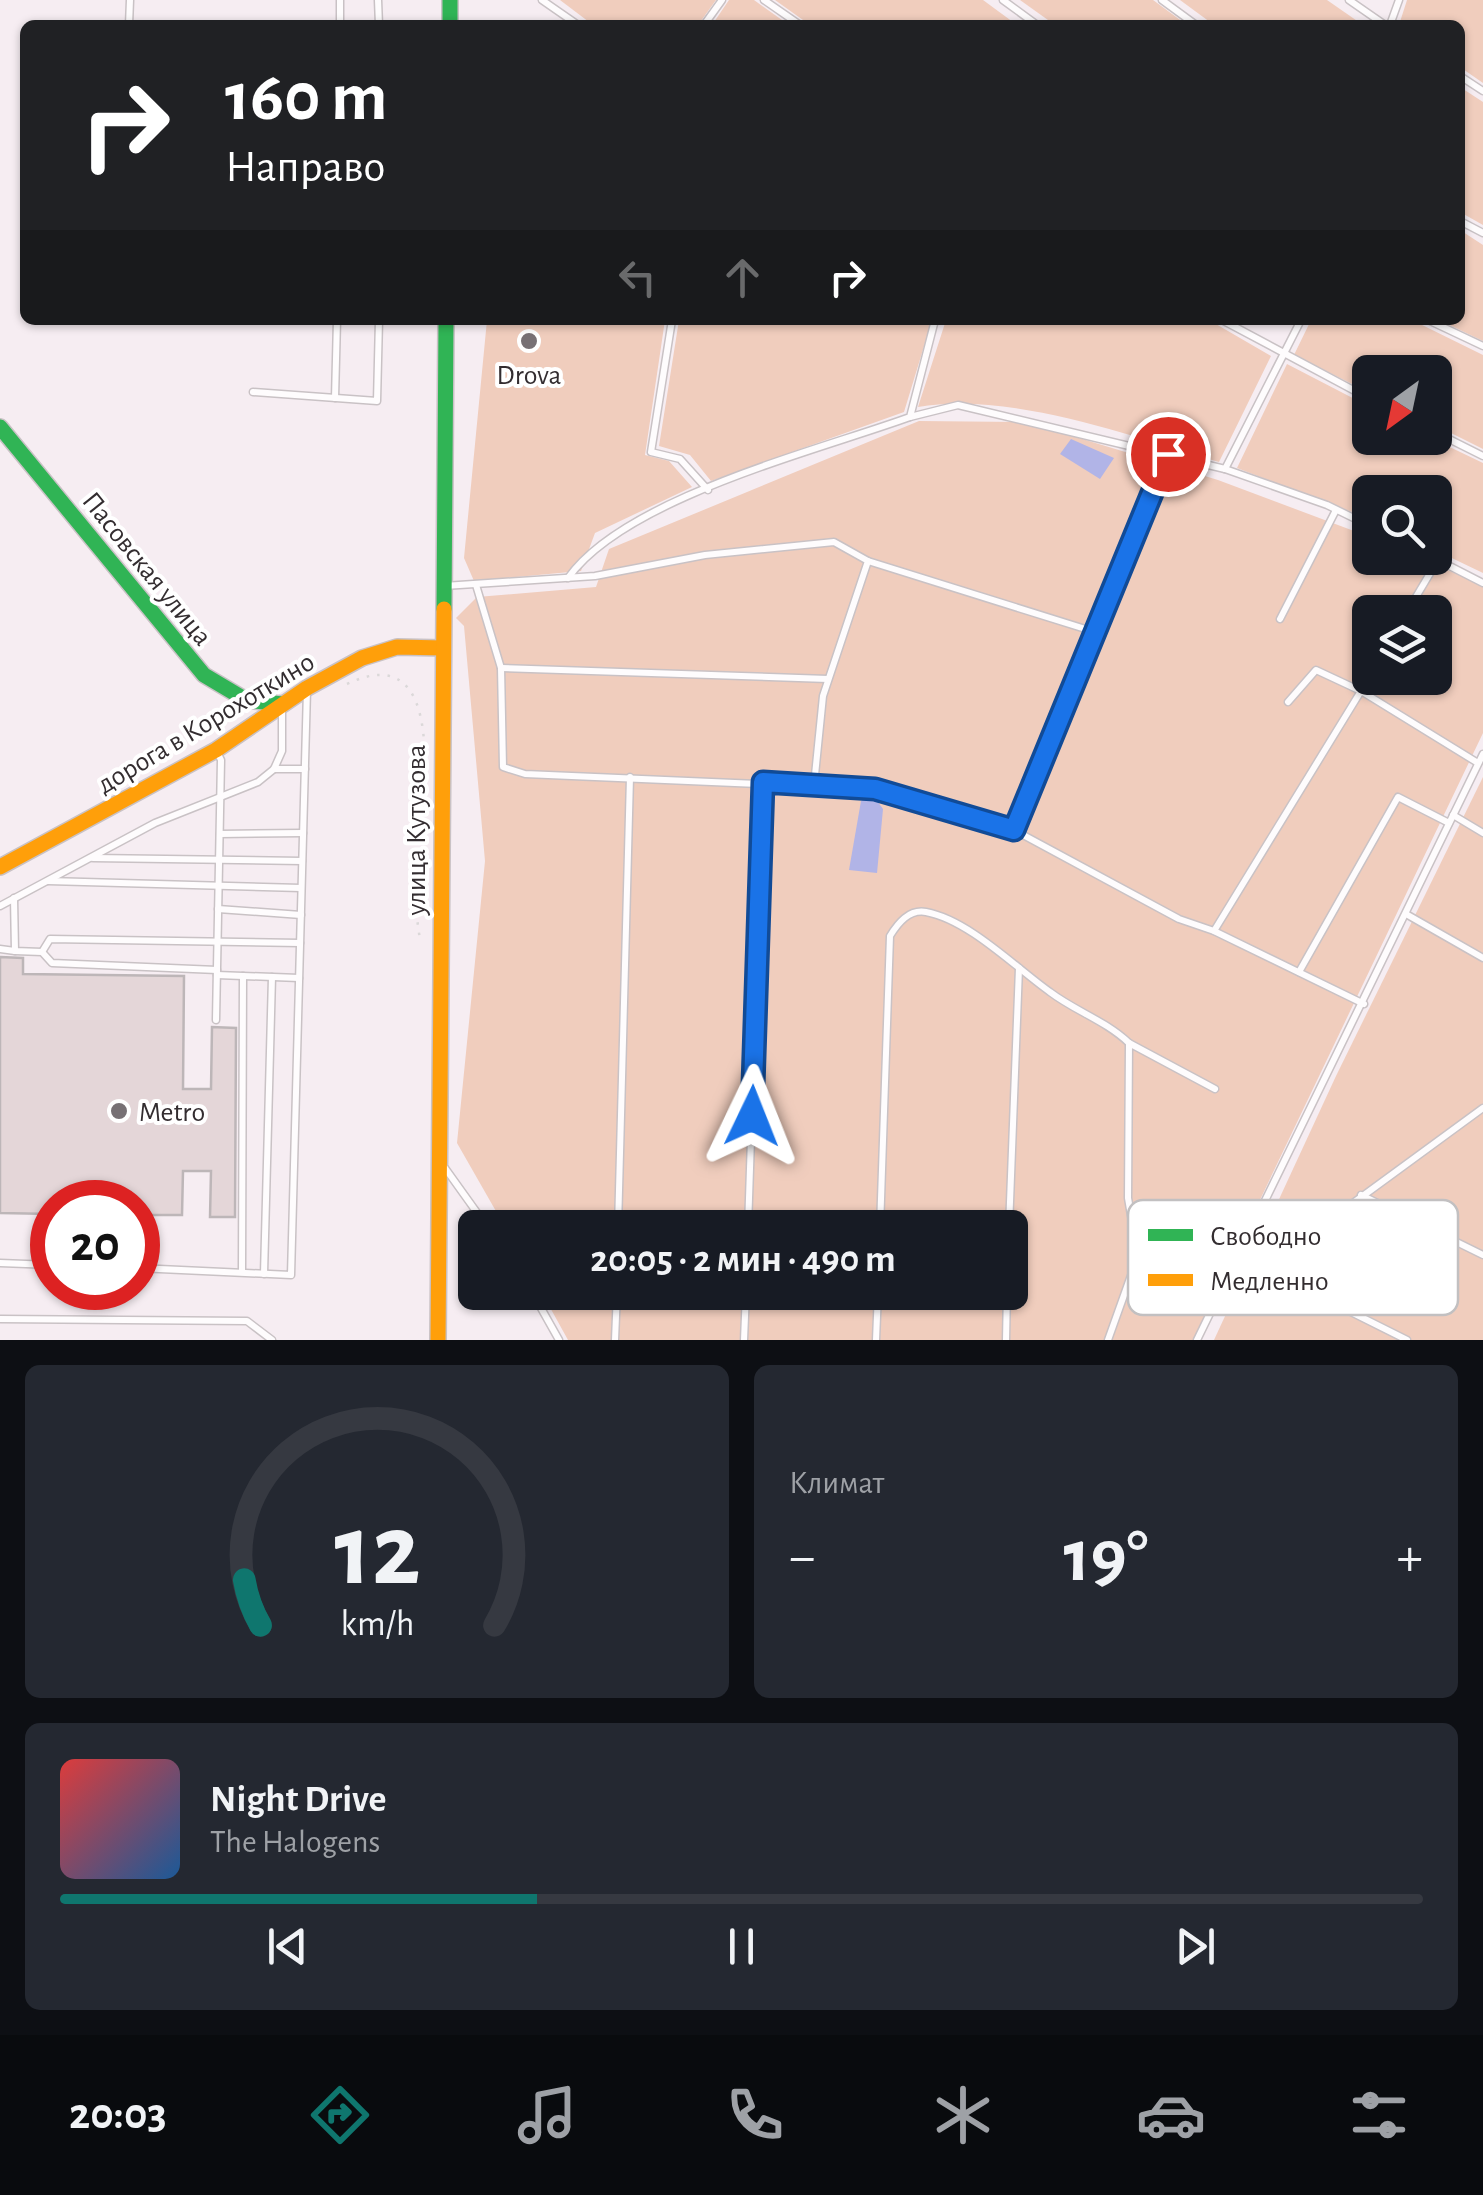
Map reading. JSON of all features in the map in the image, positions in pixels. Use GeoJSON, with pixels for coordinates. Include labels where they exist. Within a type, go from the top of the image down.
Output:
{"type":"FeatureCollection","features":[{"type":"Feature","properties":{"kind":"main road","name":"улица Кутузова"},"geometry":{"type":"LineString","coordinates":[[438,1340],[446,325]]}},
{"type":"Feature","properties":{"kind":"main road","name":"Пасовская улица"},"geometry":{"type":"LineString","coordinates":[[0,427],[204,675],[246,700],[282,704]]}},
{"type":"Feature","properties":{"kind":"main road","name":"дорога в Корохоткино"},"geometry":{"type":"LineString","coordinates":[[0,867],[216,750],[307,688],[362,658],[397,646],[443,648]]}},
{"type":"Feature","properties":{"kind":"lane"},"geometry":{"type":"LineString","coordinates":[[542,0],[571,20]]}},
{"type":"Feature","properties":{"kind":"lane"},"geometry":{"type":"LineString","coordinates":[[764,0],[793,20]]}},
{"type":"Feature","properties":{"kind":"lane"},"geometry":{"type":"LineString","coordinates":[[1002,0],[1029,20]]}},
{"type":"Feature","properties":{"kind":"lane"},"geometry":{"type":"LineString","coordinates":[[1162,0],[1189,20]]}},
{"type":"Feature","properties":{"kind":"lane"},"geometry":{"type":"LineString","coordinates":[[1349,0],[1380,20]]}},
{"type":"Feature","properties":{"kind":"lane"},"geometry":{"type":"LineString","coordinates":[[335,398],[337,325]]}},
{"type":"Feature","properties":{"kind":"lane"},"geometry":{"type":"LineString","coordinates":[[253,392],[377,402],[379,325]]}},
{"type":"Feature","properties":{"kind":"lane"},"geometry":{"type":"LineString","coordinates":[[671,325],[651,452],[680,459],[708,490]]}},
{"type":"Feature","properties":{"kind":"lane"},"geometry":{"type":"LineString","coordinates":[[910,417],[934,325]]}},
{"type":"Feature","properties":{"kind":"lane"},"geometry":{"type":"LineString","coordinates":[[1231,325],[1352,391]]}},
{"type":"Feature","properties":{"kind":"lane"},"geometry":{"type":"LineString","coordinates":[[1225,469],[1298,325]]}},
{"type":"Feature","properties":{"kind":"lane"},"geometry":{"type":"LineString","coordinates":[[1439,325],[1483,346]]}},
{"type":"Feature","properties":{"kind":"lane"},"geometry":{"type":"LineString","coordinates":[[567,578],[602,540],[708,490],[910,417],[958,405],[1225,469],[1352,518]]}},
{"type":"Feature","properties":{"kind":"lane"},"geometry":{"type":"LineString","coordinates":[[1452,440],[1483,456]]}},
{"type":"Feature","properties":{"kind":"lane"},"geometry":{"type":"LineString","coordinates":[[1014,830],[1168,454]]}},
{"type":"Feature","properties":{"kind":"lane"},"geometry":{"type":"LineString","coordinates":[[1280,619],[1336,510]]}},
{"type":"Feature","properties":{"kind":"lane"},"geometry":{"type":"LineString","coordinates":[[443,586],[567,578],[705,554],[834,542],[868,561],[1095,632]]}},
{"type":"Feature","properties":{"kind":"lane"},"geometry":{"type":"LineString","coordinates":[[814,785],[828,680],[868,561]]}},
{"type":"Feature","properties":{"kind":"lane"},"geometry":{"type":"LineString","coordinates":[[1452,567],[1483,583]]}},
{"type":"Feature","properties":{"kind":"lane"},"geometry":{"type":"LineString","coordinates":[[476,585],[500,668],[502,768],[525,774],[875,789],[1014,830],[1179,919],[1214,931],[1364,1004]]}},
{"type":"Feature","properties":{"kind":"lane"},"geometry":{"type":"LineString","coordinates":[[500,668],[828,680]]}},
{"type":"Feature","properties":{"kind":"lane"},"geometry":{"type":"LineString","coordinates":[[1288,702],[1316,670],[1352,687]]}},
{"type":"Feature","properties":{"kind":"lane"},"geometry":{"type":"LineString","coordinates":[[160,1269],[291,1275],[307,688]]}},
{"type":"Feature","properties":{"kind":"lane"},"geometry":{"type":"LineString","coordinates":[[1214,931],[1359,695]]}},
{"type":"Feature","properties":{"kind":"lane"},"geometry":{"type":"LineString","coordinates":[[1368,695],[1478,763]]}},
{"type":"Feature","properties":{"kind":"lane"},"geometry":{"type":"LineString","coordinates":[[0,906],[89,858],[221,795],[258,782],[274,769],[282,751],[282,704]]}},
{"type":"Feature","properties":{"kind":"lane"},"geometry":{"type":"LineString","coordinates":[[216,750],[221,760],[216,1020]]}},
{"type":"Feature","properties":{"kind":"lane"},"geometry":{"type":"LineString","coordinates":[[1265,1200],[1483,754]]}},
{"type":"Feature","properties":{"kind":"lane"},"geometry":{"type":"LineString","coordinates":[[274,769],[305,769]]}},
{"type":"Feature","properties":{"kind":"lane"},"geometry":{"type":"LineString","coordinates":[[618,1210],[630,777]]}},
{"type":"Feature","properties":{"kind":"lane"},"geometry":{"type":"LineString","coordinates":[[749,1210],[763,782]]}},
{"type":"Feature","properties":{"kind":"lane"},"geometry":{"type":"LineString","coordinates":[[1299,972],[1398,797],[1483,832]]}},
{"type":"Feature","properties":{"kind":"lane"},"geometry":{"type":"LineString","coordinates":[[220,834],[303,833]]}},
{"type":"Feature","properties":{"kind":"lane"},"geometry":{"type":"LineString","coordinates":[[89,858],[302,861]]}},
{"type":"Feature","properties":{"kind":"lane"},"geometry":{"type":"LineString","coordinates":[[47,880],[218,889],[302,888]]}},
{"type":"Feature","properties":{"kind":"lane"},"geometry":{"type":"LineString","coordinates":[[14,898],[14,951]]}},
{"type":"Feature","properties":{"kind":"lane"},"geometry":{"type":"LineString","coordinates":[[218,910],[301,915]]}},
{"type":"Feature","properties":{"kind":"lane"},"geometry":{"type":"LineString","coordinates":[[881,1210],[890,936],[908,915],[924,912],[946,920],[1019,966],[1052,994],[1115,1030],[1128,1043],[1214,1089]]}},
{"type":"Feature","properties":{"kind":"lane"},"geometry":{"type":"LineString","coordinates":[[1406,914],[1483,958]]}},
{"type":"Feature","properties":{"kind":"lane"},"geometry":{"type":"LineString","coordinates":[[42,952],[50,938],[300,943]]}},
{"type":"Feature","properties":{"kind":"lane"},"geometry":{"type":"LineString","coordinates":[[0,950],[42,952],[52,963],[299,978]]}},
{"type":"Feature","properties":{"kind":"lane"},"geometry":{"type":"LineString","coordinates":[[1009,1210],[1013,1034],[1019,966]]}},
{"type":"Feature","properties":{"kind":"lane"},"geometry":{"type":"LineString","coordinates":[[242,1272],[244,976]]}},
{"type":"Feature","properties":{"kind":"lane"},"geometry":{"type":"LineString","coordinates":[[264,1274],[272,977]]}},
{"type":"Feature","properties":{"kind":"lane"},"geometry":{"type":"LineString","coordinates":[[1128,1043],[1128,1200]]}},
{"type":"Feature","properties":{"kind":"lane"},"geometry":{"type":"LineString","coordinates":[[1354,1200],[1481,1112]]}},
{"type":"Feature","properties":{"kind":"lane"},"geometry":{"type":"LineString","coordinates":[[440,1161],[475,1210]]}},
{"type":"Feature","properties":{"kind":"lane"},"geometry":{"type":"LineString","coordinates":[[1361,1195],[1371,1200]]}},
{"type":"Feature","properties":{"kind":"lane"},"geometry":{"type":"LineString","coordinates":[[1458,1243],[1483,1255]]}},
{"type":"Feature","properties":{"kind":"lane"},"geometry":{"type":"LineString","coordinates":[[0,1262],[30,1264]]}},
{"type":"Feature","properties":{"kind":"lane"},"geometry":{"type":"LineString","coordinates":[[1108,1340],[1128,1284]]}},
{"type":"Feature","properties":{"kind":"lane"},"geometry":{"type":"LineString","coordinates":[[542,1310],[559,1340]]}},
{"type":"Feature","properties":{"kind":"lane"},"geometry":{"type":"LineString","coordinates":[[616,1340],[617,1310]]}},
{"type":"Feature","properties":{"kind":"lane"},"geometry":{"type":"LineString","coordinates":[[744,1340],[745,1310]]}},
{"type":"Feature","properties":{"kind":"lane"},"geometry":{"type":"LineString","coordinates":[[876,1340],[877,1310]]}},
{"type":"Feature","properties":{"kind":"lane"},"geometry":{"type":"LineString","coordinates":[[1006,1340],[1007,1310]]}},
{"type":"Feature","properties":{"kind":"lane"},"geometry":{"type":"LineString","coordinates":[[1197,1340],[1209,1315]]}},
{"type":"Feature","properties":{"kind":"lane"},"geometry":{"type":"LineString","coordinates":[[1357,1315],[1407,1340]]}},
{"type":"Feature","properties":{"kind":"lane"},"geometry":{"type":"LineString","coordinates":[[0,1319],[247,1322],[272,1340]]}},
{"type":"Feature","properties":{"kind":"path"},"geometry":{"type":"LineString","coordinates":[[336,689],[378,674],[408,686],[422,711],[423,824],[416,856],[414,902],[420,940]]}},
{"type":"Feature","properties":{"kind":"shaded area"},"geometry":{"type":"Polygon","coordinates":[[[560,0],[716,0],[702,20],[586,20],[560,0]]]}},
{"type":"Feature","properties":{"kind":"shaded area"},"geometry":{"type":"Polygon","coordinates":[[[729,0],[754,0],[782,20],[715,20],[729,0]]]}},
{"type":"Feature","properties":{"kind":"shaded area"},"geometry":{"type":"Polygon","coordinates":[[[775,0],[983,0],[1010,20],[803,20],[775,0]]]}},
{"type":"Feature","properties":{"kind":"shaded area"},"geometry":{"type":"Polygon","coordinates":[[[1020,0],[1153,0],[1180,20],[1048,20],[1020,0]]]}},
{"type":"Feature","properties":{"kind":"shaded area"},"geometry":{"type":"Polygon","coordinates":[[[1180,0],[1327,0],[1356,20],[1207,20],[1180,0]]]}},
{"type":"Feature","properties":{"kind":"shaded area"},"geometry":{"type":"Polygon","coordinates":[[[1407,0],[1483,0],[1483,83],[1465,70],[1465,20],[1401,20],[1407,0]]]}},
{"type":"Feature","properties":{"kind":"shaded area"},"geometry":{"type":"Polygon","coordinates":[[[1465,90],[1483,102],[1483,225],[1465,215],[1465,90]]]}},
{"type":"Feature","properties":{"kind":"shaded area"},"geometry":{"type":"Polygon","coordinates":[[[1465,233],[1483,245],[1483,341],[1449,325],[1465,325],[1465,233]]]}},
{"type":"Feature","properties":{"kind":"shaded area"},"geometry":{"type":"Polygon","coordinates":[[[487,325],[664,325],[645,455],[669,461],[692,487],[595,533],[581,571],[474,581],[464,558],[487,325]]]}},
{"type":"Feature","properties":{"kind":"shaded area"},"geometry":{"type":"Polygon","coordinates":[[[678,325],[930,325],[904,412],[711,481],[690,455],[659,446],[678,325]]]}},
{"type":"Feature","properties":{"kind":"shaded area"},"geometry":{"type":"Polygon","coordinates":[[[944,325],[1218,325],[1271,356],[1219,462],[1109,429],[1030,411],[991,405],[918,407],[944,325]]]}},
{"type":"Feature","properties":{"kind":"shaded area"},"geometry":{"type":"Polygon","coordinates":[[[1309,325],[1422,325],[1483,355],[1483,449],[1452,434],[1452,355],[1352,355],[1352,384],[1294,355],[1309,325]]]}},
{"type":"Feature","properties":{"kind":"shaded area"},"geometry":{"type":"Polygon","coordinates":[[[1287,364],[1352,398],[1352,455],[1452,455],[1452,448],[1483,463],[1483,573],[1452,558],[1452,475],[1352,475],[1352,512],[1237,468],[1287,364]]]}},
{"type":"Feature","properties":{"kind":"shaded area"},"geometry":{"type":"Polygon","coordinates":[[[919,421],[1026,422],[1218,480],[1352,530],[1352,575],[1452,575],[1452,572],[1483,585],[1483,733],[1260,1200],[1128,1200],[1128,1315],[1205,1315],[1193,1340],[568,1340],[551,1310],[1028,1310],[1028,1210],[495,1210],[457,1143],[485,861],[464,626],[456,618],[477,597],[596,587],[609,549],[919,421]]]}},
{"type":"Feature","properties":{"kind":"shaded area"},"geometry":{"type":"Polygon","coordinates":[[[1483,777],[1483,1340],[1214,1340],[1226,1315],[1458,1315],[1458,1200],[1279,1200],[1483,777]]]}},
{"type":"Feature","properties":{"kind":"water"},"geometry":{"type":"Polygon","coordinates":[[[1071,439],[1114,458],[1100,479],[1060,454],[1071,439]]]}},
{"type":"Feature","properties":{"kind":"water"},"geometry":{"type":"Polygon","coordinates":[[[872,794],[883,809],[877,873],[849,870],[861,801],[872,794]]]}},
{"type":"Feature","properties":{"kind":"building","name":"Metro"},"geometry":{"type":"Polygon","coordinates":[[[0,957],[23,958],[23,974],[184,976],[183,1089],[211,1089],[212,1027],[236,1028],[235,1217],[210,1217],[211,1171],[183,1171],[182,1215],[160,1215],[160,1180],[30,1180],[30,1214],[0,1213],[0,957]]]}},
{"type":"Feature","properties":{"kind":"traffic: fast"},"geometry":{"type":"LineString","coordinates":[[450,0],[450,20]]}},
{"type":"Feature","properties":{"kind":"traffic: fast"},"geometry":{"type":"LineString","coordinates":[[444,609],[446,325]]}},
{"type":"Feature","properties":{"kind":"traffic: fast"},"geometry":{"type":"LineString","coordinates":[[0,427],[204,675],[246,700],[282,704]]}},
{"type":"Feature","properties":{"kind":"traffic: slow"},"geometry":{"type":"LineString","coordinates":[[438,1340],[444,609]]}},
{"type":"Feature","properties":{"kind":"traffic: slow"},"geometry":{"type":"LineString","coordinates":[[0,867],[216,750],[307,688],[362,658],[397,647],[443,648]]}},
{"type":"Feature","properties":{"kind":"place","name":"Drova"},"geometry":{"type":"Point","coordinates":[529,341]}},
{"type":"Feature","properties":{"kind":"place","name":"Metro"},"geometry":{"type":"Point","coordinates":[119,1111]}},
{"type":"Feature","properties":{"kind":"route"},"geometry":{"type":"LineString","coordinates":[[752,1116],[763,782],[875,789],[1014,830],[1168,454]]}}]}
